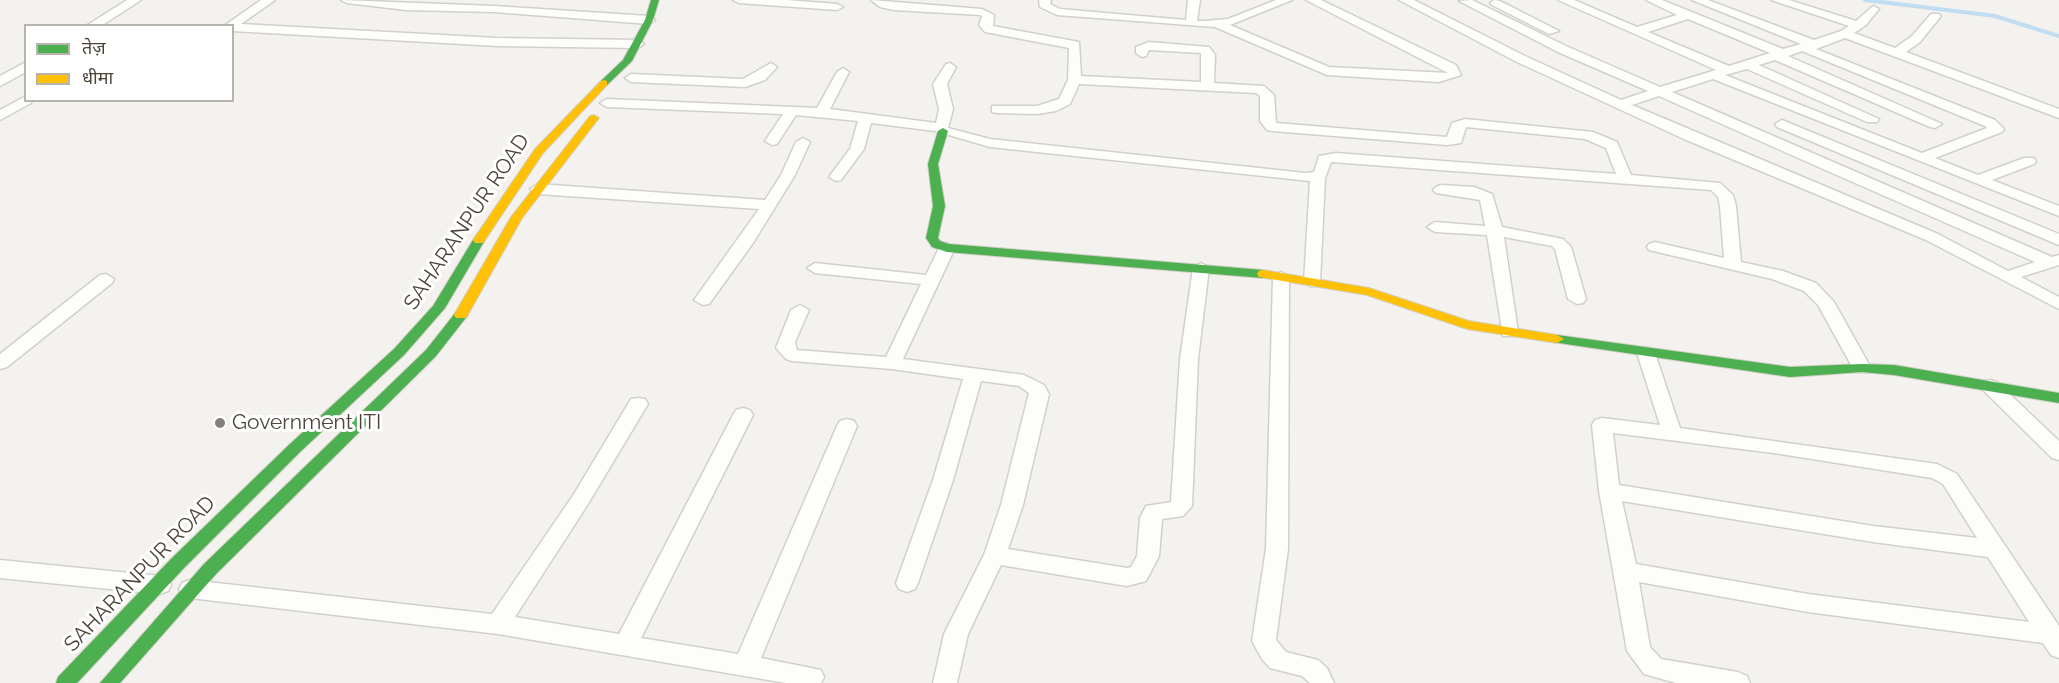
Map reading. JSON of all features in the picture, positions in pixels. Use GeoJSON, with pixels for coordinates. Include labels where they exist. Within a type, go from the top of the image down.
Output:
{"type":"FeatureCollection","features":[{"type":"Feature","properties":{"kind":"main road","name":"SAHARANPUR ROAD"},"geometry":{"type":"LineString","coordinates":[[65,683],[158,585],[287,456],[399,352],[430,317],[492,218],[539,151],[582,104],[627,61],[638,44],[655,0]]}},
{"type":"Feature","properties":{"kind":"main road","name":"SAHARANPUR ROAD"},"geometry":{"type":"LineString","coordinates":[[109,683],[192,589],[431,353],[466,308],[517,217],[607,103],[645,62]]}},
{"type":"Feature","properties":{"kind":"main road"},"geometry":{"type":"LineString","coordinates":[[942,130],[933,164],[939,206],[932,238],[936,244],[947,248],[1201,267],[1281,277],[1380,295],[1467,325],[1509,332],[1790,372],[1862,368],[1914,373],[2059,398]]}},
{"type":"Feature","properties":{"kind":"street"},"geometry":{"type":"LineString","coordinates":[[95,24],[135,0]]}},
{"type":"Feature","properties":{"kind":"street"},"geometry":{"type":"LineString","coordinates":[[234,24],[269,0]]}},
{"type":"Feature","properties":{"kind":"street"},"geometry":{"type":"LineString","coordinates":[[347,0],[494,9],[604,19],[649,20]]}},
{"type":"Feature","properties":{"kind":"street"},"geometry":{"type":"LineString","coordinates":[[494,9],[504,0]]}},
{"type":"Feature","properties":{"kind":"street"},"geometry":{"type":"LineString","coordinates":[[739,0],[837,7]]}},
{"type":"Feature","properties":{"kind":"street"},"geometry":{"type":"LineString","coordinates":[[877,0],[884,5],[894,7],[982,12],[988,15],[985,25],[989,29],[1075,45],[1074,80],[1065,101],[1051,108],[1037,110],[998,109]]}},
{"type":"Feature","properties":{"kind":"street"},"geometry":{"type":"LineString","coordinates":[[1045,0],[1044,5],[1057,12],[1219,25],[1327,71],[1428,78],[1455,75],[1452,68],[1312,0]]}},
{"type":"Feature","properties":{"kind":"street"},"geometry":{"type":"LineString","coordinates":[[1191,23],[1194,0]]}},
{"type":"Feature","properties":{"kind":"street"},"geometry":{"type":"LineString","coordinates":[[1219,25],[1286,0]]}},
{"type":"Feature","properties":{"kind":"street"},"geometry":{"type":"LineString","coordinates":[[1405,0],[1521,59],[1689,136],[1915,229],[2059,304]]}},
{"type":"Feature","properties":{"kind":"street"},"geometry":{"type":"LineString","coordinates":[[1489,0],[1553,31]]}},
{"type":"Feature","properties":{"kind":"street"},"geometry":{"type":"LineString","coordinates":[[1564,0],[1727,70]]}},
{"type":"Feature","properties":{"kind":"street"},"geometry":{"type":"LineString","coordinates":[[1652,0],[1935,124]]}},
{"type":"Feature","properties":{"kind":"street"},"geometry":{"type":"LineString","coordinates":[[1698,0],[1990,123],[1997,129],[1923,158]]}},
{"type":"Feature","properties":{"kind":"street"},"geometry":{"type":"LineString","coordinates":[[1777,0],[1858,25]]}},
{"type":"Feature","properties":{"kind":"street"},"geometry":{"type":"LineString","coordinates":[[1429,11],[1459,3],[2057,260]]}},
{"type":"Feature","properties":{"kind":"street"},"geometry":{"type":"LineString","coordinates":[[1621,104],[1845,34],[1858,25],[1873,9]]}},
{"type":"Feature","properties":{"kind":"street"},"geometry":{"type":"LineString","coordinates":[[1637,31],[1688,15]]}},
{"type":"Feature","properties":{"kind":"street"},"geometry":{"type":"LineString","coordinates":[[1897,53],[1917,39],[1935,16]]}},
{"type":"Feature","properties":{"kind":"street"},"geometry":{"type":"LineString","coordinates":[[594,45],[602,37],[604,19]]}},
{"type":"Feature","properties":{"kind":"street"},"geometry":{"type":"LineString","coordinates":[[234,26],[594,45],[638,44]]}},
{"type":"Feature","properties":{"kind":"street"},"geometry":{"type":"LineString","coordinates":[[1845,34],[2059,114]]}},
{"type":"Feature","properties":{"kind":"street"},"geometry":{"type":"LineString","coordinates":[[1142,53],[1142,47],[1149,45],[1205,50],[1209,55],[1208,87]]}},
{"type":"Feature","properties":{"kind":"street"},"geometry":{"type":"LineString","coordinates":[[1747,64],[1872,119]]}},
{"type":"Feature","properties":{"kind":"street"},"geometry":{"type":"LineString","coordinates":[[0,82],[24,67]]}},
{"type":"Feature","properties":{"kind":"street"},"geometry":{"type":"LineString","coordinates":[[631,78],[745,83],[755,80],[771,67]]}},
{"type":"Feature","properties":{"kind":"street"},"geometry":{"type":"LineString","coordinates":[[942,130],[946,109],[940,84],[950,67]]}},
{"type":"Feature","properties":{"kind":"street"},"geometry":{"type":"LineString","coordinates":[[822,112],[843,72]]}},
{"type":"Feature","properties":{"kind":"street"},"geometry":{"type":"LineString","coordinates":[[1713,75],[2059,211]]}},
{"type":"Feature","properties":{"kind":"street"},"geometry":{"type":"LineString","coordinates":[[1074,80],[1264,90],[1267,95],[1268,124],[1279,128],[1452,141],[1456,140],[1456,126],[1465,123],[1588,135],[1612,145],[1625,178]]}},
{"type":"Feature","properties":{"kind":"street"},"geometry":{"type":"LineString","coordinates":[[0,88],[24,88]]}},
{"type":"Feature","properties":{"kind":"street"},"geometry":{"type":"LineString","coordinates":[[0,116],[24,101]]}},
{"type":"Feature","properties":{"kind":"street"},"geometry":{"type":"LineString","coordinates":[[607,103],[822,112],[942,130],[1013,147],[1189,162],[1305,177],[1318,176]]}},
{"type":"Feature","properties":{"kind":"street"},"geometry":{"type":"LineString","coordinates":[[772,141],[793,110]]}},
{"type":"Feature","properties":{"kind":"street"},"geometry":{"type":"LineString","coordinates":[[837,177],[856,149],[866,118]]}},
{"type":"Feature","properties":{"kind":"street"},"geometry":{"type":"LineString","coordinates":[[1782,124],[2059,240]]}},
{"type":"Feature","properties":{"kind":"street"},"geometry":{"type":"LineString","coordinates":[[703,300],[747,240],[803,142]]}},
{"type":"Feature","properties":{"kind":"street"},"geometry":{"type":"LineString","coordinates":[[1312,282],[1318,176],[1321,174],[1324,159],[1336,157],[1706,184],[1720,189],[1728,206],[1733,265]]}},
{"type":"Feature","properties":{"kind":"street"},"geometry":{"type":"LineString","coordinates":[[1981,179],[2029,161]]}},
{"type":"Feature","properties":{"kind":"street"},"geometry":{"type":"LineString","coordinates":[[538,189],[769,205]]}},
{"type":"Feature","properties":{"kind":"street"},"geometry":{"type":"LineString","coordinates":[[1441,190],[1474,192],[1487,197],[1495,231],[1509,332]]}},
{"type":"Feature","properties":{"kind":"street"},"geometry":{"type":"LineString","coordinates":[[1435,227],[1495,231],[1561,244],[1577,299]]}},
{"type":"Feature","properties":{"kind":"street"},"geometry":{"type":"LineString","coordinates":[[1655,247],[1794,279],[1810,287],[1825,302],[1862,368]]}},
{"type":"Feature","properties":{"kind":"street"},"geometry":{"type":"LineString","coordinates":[[892,363],[929,280],[947,248]]}},
{"type":"Feature","properties":{"kind":"street"},"geometry":{"type":"LineString","coordinates":[[2008,276],[2057,260]]}},
{"type":"Feature","properties":{"kind":"street"},"geometry":{"type":"LineString","coordinates":[[995,555],[1127,576],[1138,575],[1148,556],[1151,518],[1154,512],[1175,510],[1181,506],[1189,359],[1201,267]]}},
{"type":"Feature","properties":{"kind":"street"},"geometry":{"type":"LineString","coordinates":[[814,268],[929,280]]}},
{"type":"Feature","properties":{"kind":"street"},"geometry":{"type":"LineString","coordinates":[[1281,277],[1277,538],[1264,641],[1270,652],[1280,661],[1309,667],[1318,675],[1322,683]]}},
{"type":"Feature","properties":{"kind":"street"},"geometry":{"type":"LineString","coordinates":[[0,363],[106,279]]}},
{"type":"Feature","properties":{"kind":"street"},"geometry":{"type":"LineString","coordinates":[[800,310],[786,342],[785,348],[792,355],[892,363],[1024,381],[1033,384],[1039,394],[1020,477],[995,555],[959,625],[945,683]]}},
{"type":"Feature","properties":{"kind":"street"},"geometry":{"type":"LineString","coordinates":[[1646,353],[1672,433]]}},
{"type":"Feature","properties":{"kind":"street"},"geometry":{"type":"LineString","coordinates":[[907,583],[943,480],[974,374]]}},
{"type":"Feature","properties":{"kind":"street"},"geometry":{"type":"LineString","coordinates":[[1990,386],[2059,453]]}},
{"type":"Feature","properties":{"kind":"street"},"geometry":{"type":"LineString","coordinates":[[498,624],[581,499],[638,404]]}},
{"type":"Feature","properties":{"kind":"street"},"geometry":{"type":"LineString","coordinates":[[626,644],[743,415]]}},
{"type":"Feature","properties":{"kind":"street"},"geometry":{"type":"LineString","coordinates":[[1738,683],[1666,671],[1644,660],[1639,651],[1609,491],[1602,425],[1937,471],[1950,479],[2056,639]]}},
{"type":"Feature","properties":{"kind":"street"},"geometry":{"type":"LineString","coordinates":[[746,664],[847,426]]}},
{"type":"Feature","properties":{"kind":"street"},"geometry":{"type":"LineString","coordinates":[[1609,491],[1873,534],[1995,549]]}},
{"type":"Feature","properties":{"kind":"street"},"geometry":{"type":"LineString","coordinates":[[0,568],[498,624],[746,664],[812,677]]}},
{"type":"Feature","properties":{"kind":"street"},"geometry":{"type":"LineString","coordinates":[[1626,572],[1808,603],[2056,639]]}},
{"type":"Feature","properties":{"kind":"waterway"},"geometry":{"type":"LineString","coordinates":[[1865,0],[1995,16],[2059,36]]}},
{"type":"Feature","properties":{"kind":"traffic: fast"},"geometry":{"type":"LineString","coordinates":[[604,83],[627,61],[649,20],[655,0]]}},
{"type":"Feature","properties":{"kind":"traffic: fast"},"geometry":{"type":"LineString","coordinates":[[943,131],[933,164],[939,206],[932,238],[936,244],[947,248],[1263,274]]}},
{"type":"Feature","properties":{"kind":"traffic: fast"},"geometry":{"type":"LineString","coordinates":[[65,683],[178,563],[296,447],[399,352],[438,308],[479,240]]}},
{"type":"Feature","properties":{"kind":"traffic: fast"},"geometry":{"type":"LineString","coordinates":[[109,683],[210,569],[431,353],[461,315]]}},
{"type":"Feature","properties":{"kind":"traffic: fast"},"geometry":{"type":"LineString","coordinates":[[1557,339],[1790,372],[1862,368],[1894,370],[2059,398]]}},
{"type":"Feature","properties":{"kind":"traffic: slow"},"geometry":{"type":"LineString","coordinates":[[479,240],[539,151],[604,83]]}},
{"type":"Feature","properties":{"kind":"traffic: slow"},"geometry":{"type":"LineString","coordinates":[[461,315],[517,217],[594,118]]}},
{"type":"Feature","properties":{"kind":"traffic: slow"},"geometry":{"type":"LineString","coordinates":[[1263,274],[1369,292],[1467,325],[1557,339]]}},
{"type":"Feature","properties":{"kind":"place","name":"Government ITI"},"geometry":{"type":"Point","coordinates":[220,423]}}]}
